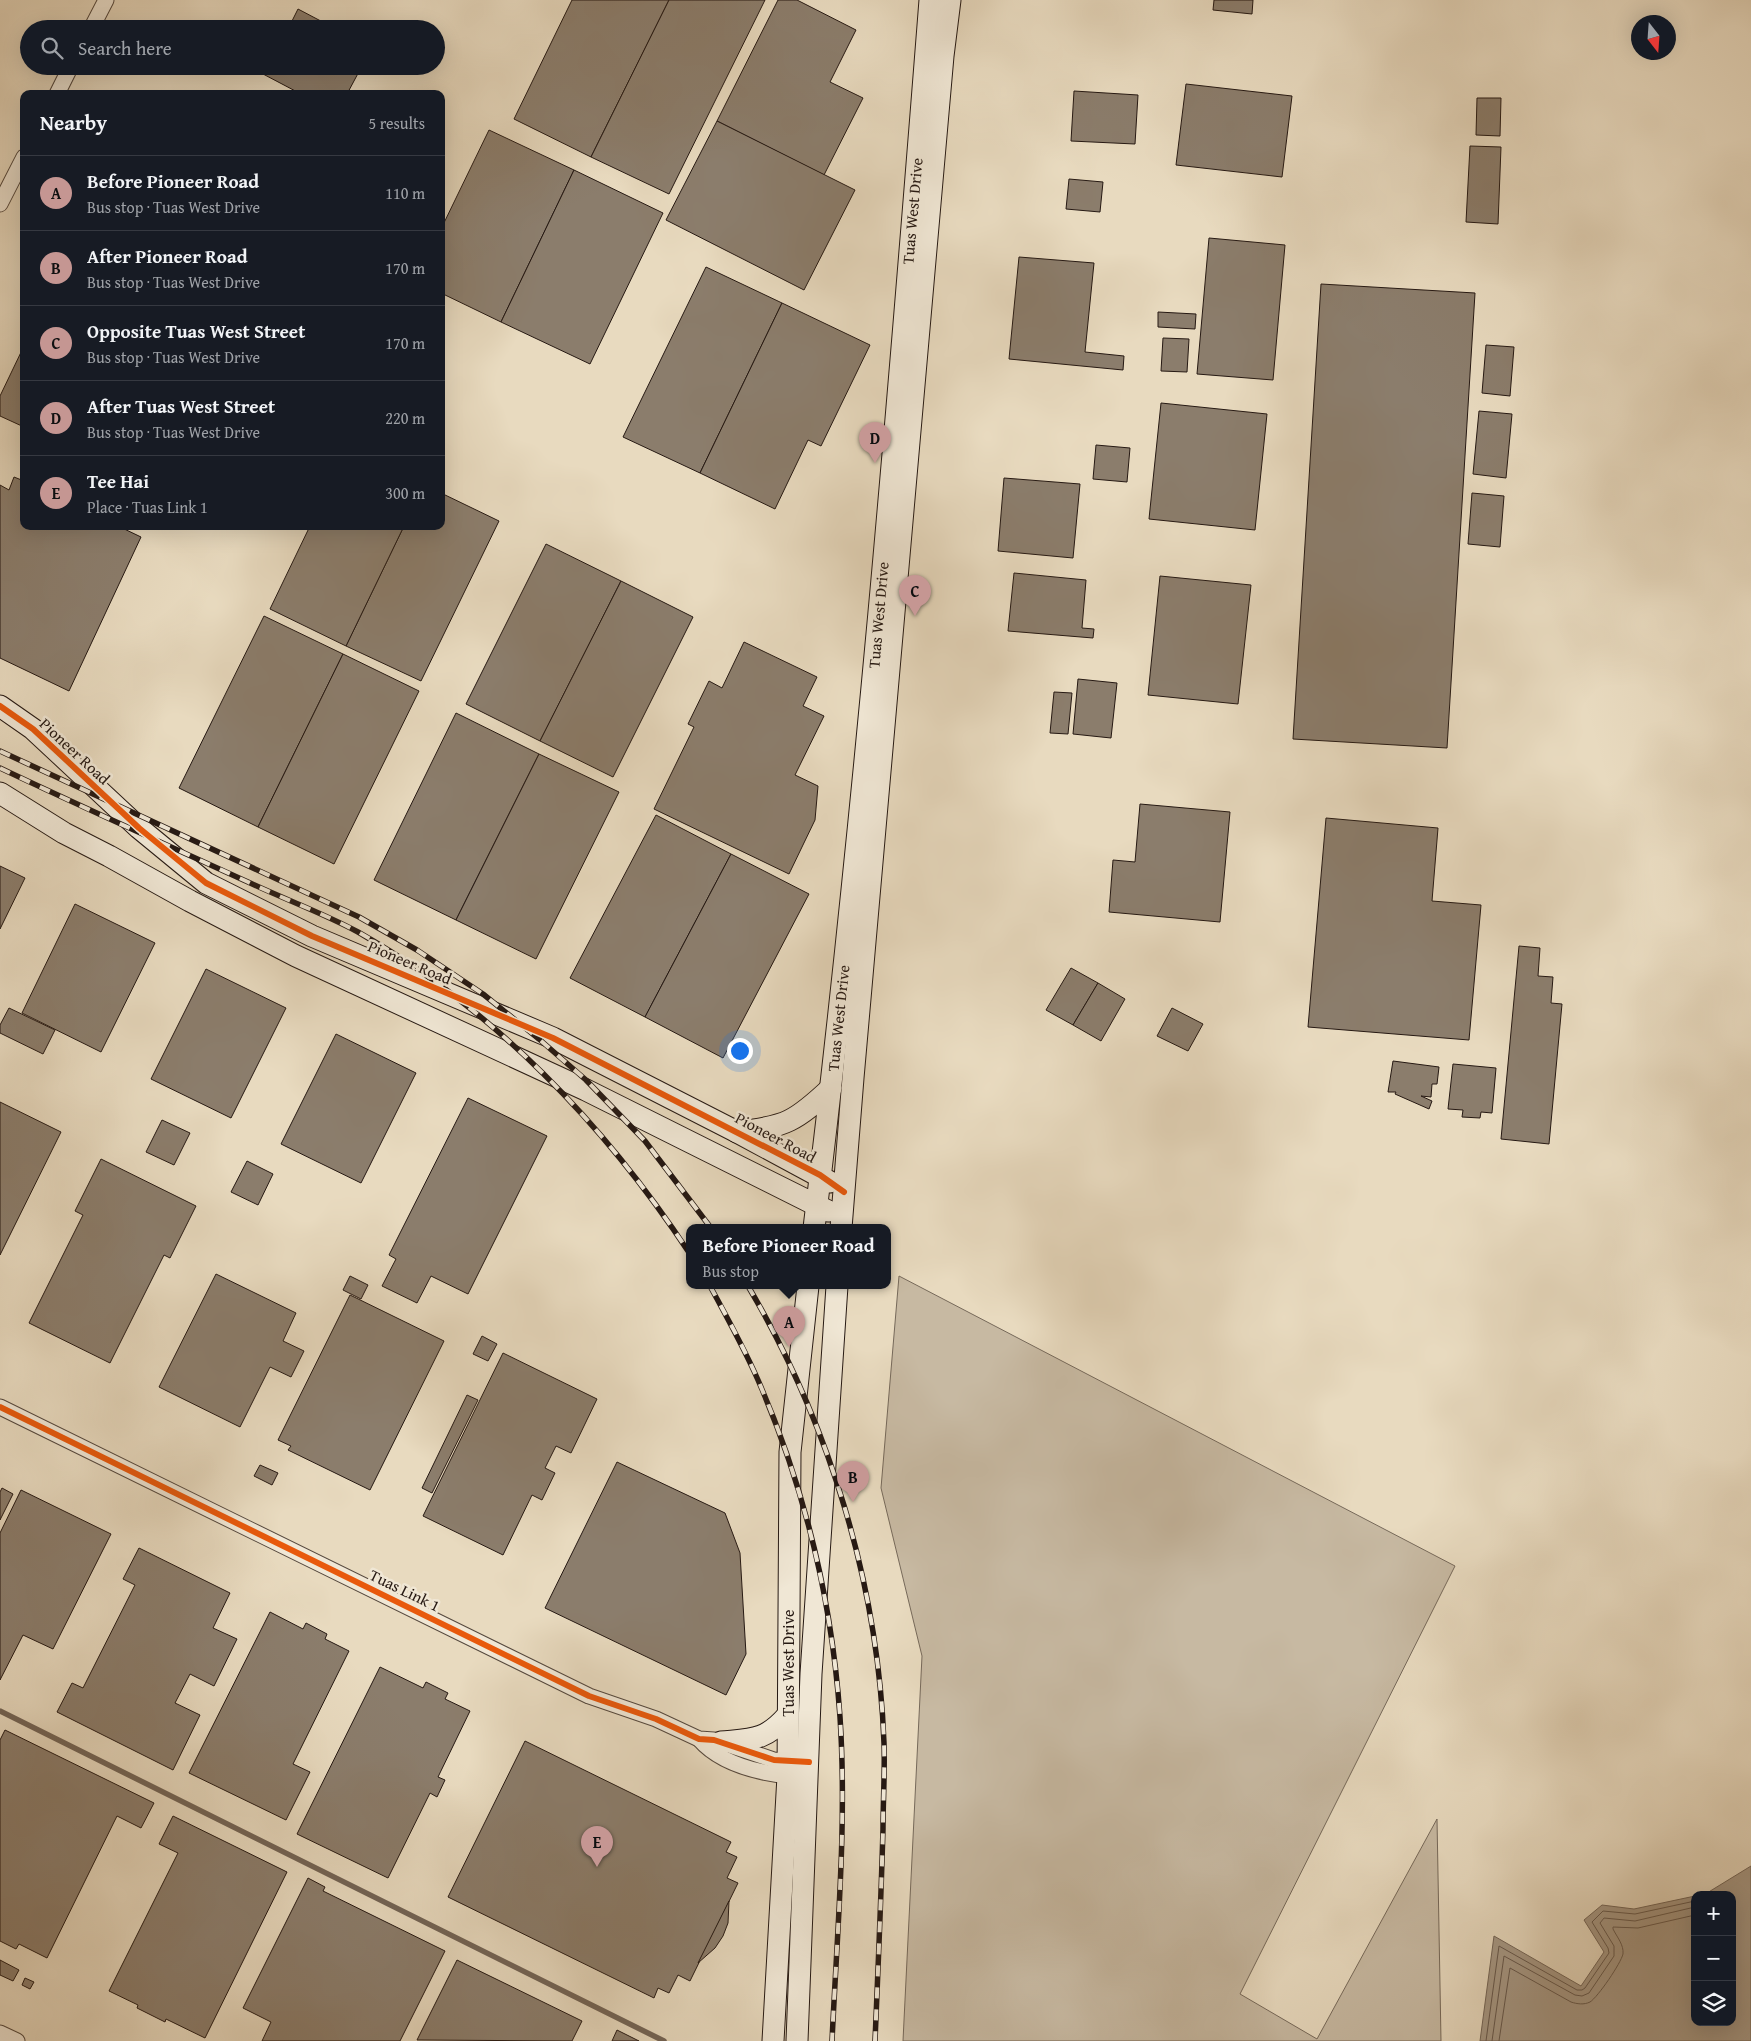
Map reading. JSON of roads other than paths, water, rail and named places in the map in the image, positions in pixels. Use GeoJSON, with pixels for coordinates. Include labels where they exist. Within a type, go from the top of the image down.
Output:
{"type":"FeatureCollection","features":[{"type":"Feature","properties":{"kind":"main road","name":"Tuas West Drive"},"geometry":{"type":"LineString","coordinates":[[842,1223],[930,0]]}},
{"type":"Feature","properties":{"kind":"main road","name":"Tuas West Drive"},"geometry":{"type":"LineString","coordinates":[[815,1224],[884,646],[950,0]]}},
{"type":"Feature","properties":{"kind":"main road","name":"Pioneer Road"},"geometry":{"type":"LineString","coordinates":[[0,706],[33,729],[138,828],[206,883],[312,936],[553,1038],[820,1175],[844,1192]]}},
{"type":"Feature","properties":{"kind":"main road"},"geometry":{"type":"LineString","coordinates":[[0,793],[64,833],[296,956],[586,1090],[817,1205],[842,1223]]}},
{"type":"Feature","properties":{"kind":"main road"},"geometry":{"type":"LineString","coordinates":[[737,1132],[771,1128],[792,1120],[809,1109],[831,1088]]}},
{"type":"Feature","properties":{"kind":"main road","name":"Tuas West Drive"},"geometry":{"type":"LineString","coordinates":[[797,2041],[798,1770],[787,1716],[790,1452],[808,1289]]}},
{"type":"Feature","properties":{"kind":"main road","name":"Tuas West Drive"},"geometry":{"type":"LineString","coordinates":[[773,2041],[798,1770],[811,1674],[837,1289]]}},
{"type":"Feature","properties":{"kind":"main road"},"geometry":{"type":"LineString","coordinates":[[720,1742],[764,1736],[777,1728],[787,1716]]}},
{"type":"Feature","properties":{"kind":"street"},"geometry":{"type":"LineString","coordinates":[[96,20],[106,0]]}},
{"type":"Feature","properties":{"kind":"street"},"geometry":{"type":"LineString","coordinates":[[59,90],[66,75]]}},
{"type":"Feature","properties":{"kind":"street"},"geometry":{"type":"LineString","coordinates":[[0,204],[20,165]]}},
{"type":"Feature","properties":{"kind":"street","name":"Tuas Link 1"},"geometry":{"type":"LineString","coordinates":[[0,1407],[589,1696],[656,1719],[699,1739],[720,1742],[798,1770]]}},
{"type":"Feature","properties":{"kind":"street","name":"Tuas Link 1"},"geometry":{"type":"LineString","coordinates":[[699,1739],[709,1750],[744,1767],[772,1775],[798,1770]]}},
{"type":"Feature","properties":{"kind":"street"},"geometry":{"type":"LineString","coordinates":[[0,2033],[17,2041]]}},
{"type":"Feature","properties":{"kind":"water"},"geometry":{"type":"Polygon","coordinates":[[[1751,1866],[1751,2041],[1480,2041],[1494,1936],[1581,1986],[1604,1952],[1584,1920],[1602,1905],[1634,1909],[1691,1897],[1691,2026],[1736,2026],[1736,1891],[1710,1891],[1751,1866]]]}},
{"type":"Feature","properties":{"kind":"waterway"},"geometry":{"type":"LineString","coordinates":[[0,1711],[664,2041]]}},
{"type":"Feature","properties":{"kind":"railway"},"geometry":{"type":"LineString","coordinates":[[0,751],[359,917],[417,950],[483,994],[586,1080],[645,1141],[708,1224]]}},
{"type":"Feature","properties":{"kind":"railway"},"geometry":{"type":"LineString","coordinates":[[0,768],[331,919],[358,932],[408,963],[455,997],[500,1034],[543,1074],[621,1160],[657,1206],[686,1248]]}},
{"type":"Feature","properties":{"kind":"railway"},"geometry":{"type":"LineString","coordinates":[[712,1289],[753,1368],[789,1461],[813,1545],[823,1587],[830,1630],[836,1674],[842,1757],[841,1879],[832,2041]]}},
{"type":"Feature","properties":{"kind":"railway"},"geometry":{"type":"LineString","coordinates":[[750,1289],[777,1338],[803,1393],[825,1449],[844,1506],[860,1564],[872,1623],[880,1683],[884,1743],[875,2041]]}},
{"type":"Feature","properties":{"kind":"place","name":"After Tuas West Street"},"geometry":{"type":"Point","coordinates":[875,463]}},
{"type":"Feature","properties":{"kind":"place","name":"Opposite Tuas West Street"},"geometry":{"type":"Point","coordinates":[915,616]}},
{"type":"Feature","properties":{"kind":"place","name":"Before Pioneer Road"},"geometry":{"type":"Point","coordinates":[789,1347]}},
{"type":"Feature","properties":{"kind":"place","name":"After Pioneer Road"},"geometry":{"type":"Point","coordinates":[853,1502]}},
{"type":"Feature","properties":{"kind":"place","name":"Tee Hai"},"geometry":{"type":"Point","coordinates":[597,1867]}}]}
